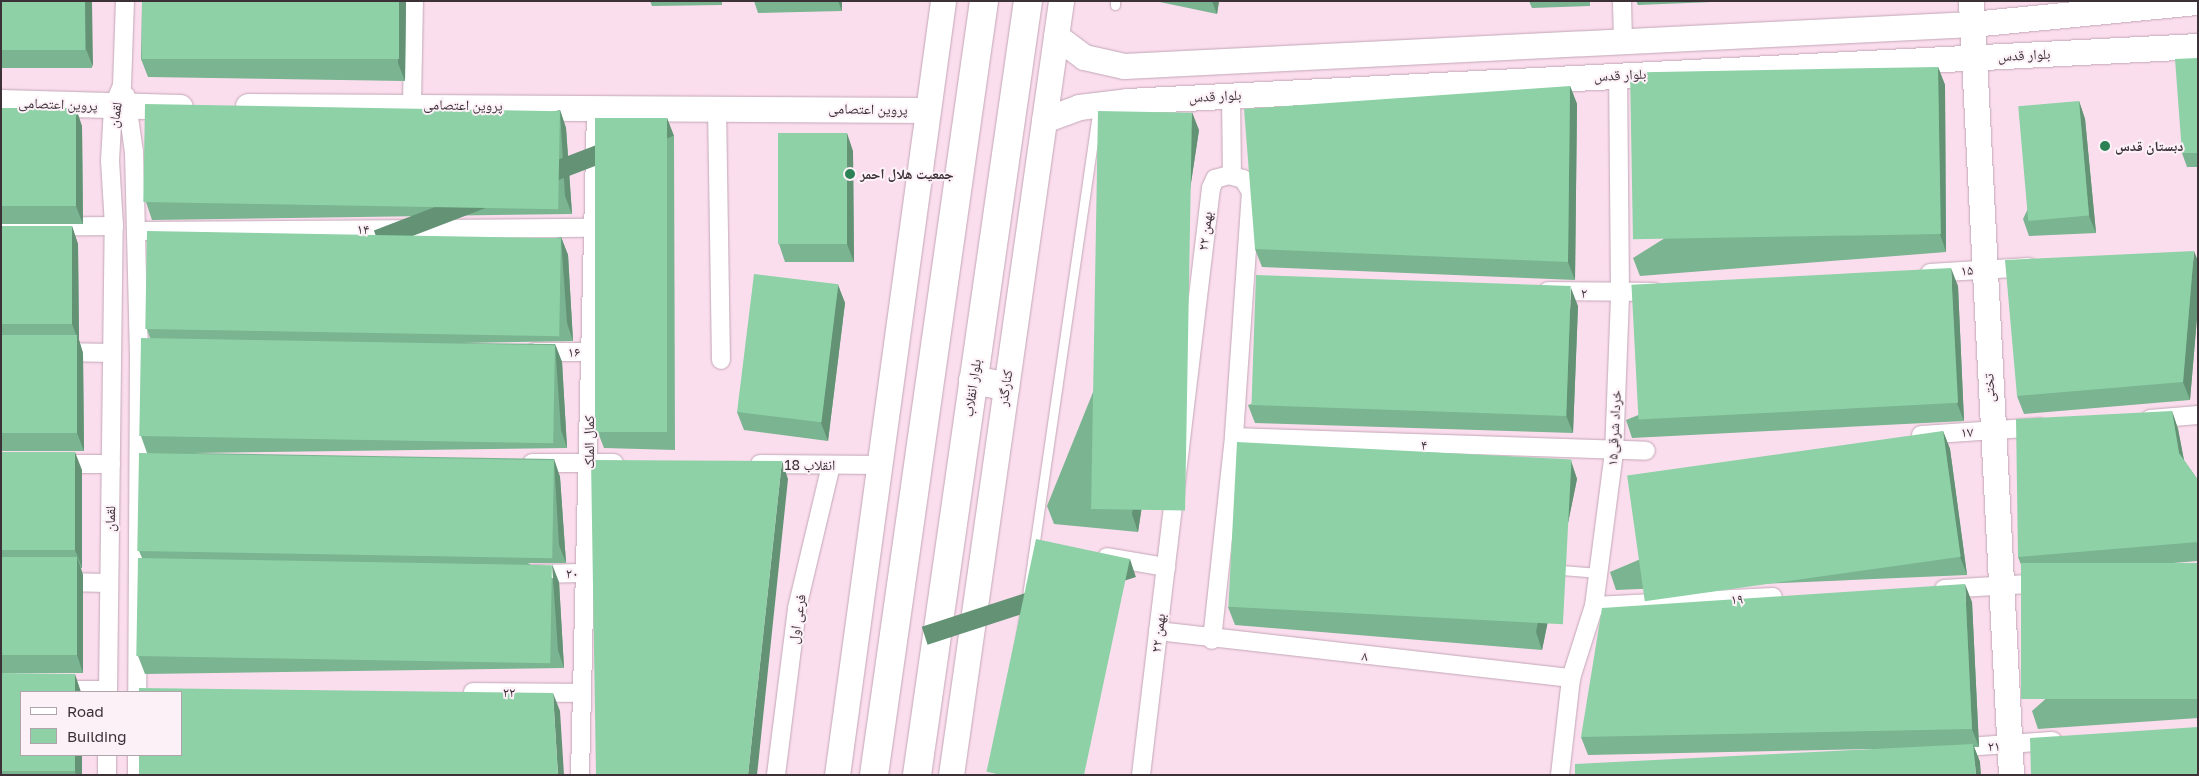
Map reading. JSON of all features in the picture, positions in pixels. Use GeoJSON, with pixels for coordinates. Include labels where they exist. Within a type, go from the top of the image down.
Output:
{"type":"FeatureCollection","features":[{"type":"Feature","properties":{"kind":"main road"},"geometry":{"type":"LineString","coordinates":[[837,775],[882,465],[925,110],[943,1]]}},
{"type":"Feature","properties":{"kind":"main road"},"geometry":{"type":"LineString","coordinates":[[874,775],[984,1]]}},
{"type":"Feature","properties":{"kind":"main road","name":"بلوار انقلاب"},"geometry":{"type":"LineString","coordinates":[[917,775],[1028,1]]}},
{"type":"Feature","properties":{"kind":"main road","name":"کنارگذر"},"geometry":{"type":"LineString","coordinates":[[951,775],[1061,1]]}},
{"type":"Feature","properties":{"kind":"main road"},"geometry":{"type":"LineString","coordinates":[[1056,36],[1084,57],[1124,66],[1623,41],[1972,12],[2198,2]]}},
{"type":"Feature","properties":{"kind":"main road","name":"تختی"},"geometry":{"type":"LineString","coordinates":[[1972,12],[1991,430],[2011,775]]}},
{"type":"Feature","properties":{"kind":"main road","name":"بلوار قدس"},"geometry":{"type":"LineString","coordinates":[[1044,120],[1099,104],[1231,95],[2198,46]]}},
{"type":"Feature","properties":{"kind":"main road"},"geometry":{"type":"LineString","coordinates":[[1231,61],[1231,95]]}},
{"type":"Feature","properties":{"kind":"main road","name":"پروین اعتصامی"},"geometry":{"type":"LineString","coordinates":[[1,102],[122,100],[218,107],[412,104],[596,108],[925,110]]}},
{"type":"Feature","properties":{"kind":"main road"},"geometry":{"type":"LineString","coordinates":[[973,380],[1005,386]]}},
{"type":"Feature","properties":{"kind":"main road"},"geometry":{"type":"LineString","coordinates":[[882,717],[924,723]]}},
{"type":"Feature","properties":{"kind":"street"},"geometry":{"type":"LineString","coordinates":[[122,100],[125,1]]}},
{"type":"Feature","properties":{"kind":"street"},"geometry":{"type":"LineString","coordinates":[[412,104],[414,1]]}},
{"type":"Feature","properties":{"kind":"street"},"geometry":{"type":"LineString","coordinates":[[1622,1],[1623,41]]}},
{"type":"Feature","properties":{"kind":"street","name":"۱۵خرداد شرقی"},"geometry":{"type":"LineString","coordinates":[[1560,770],[1572,678],[1594,606],[1614,453],[1620,294],[1618,76]]}},
{"type":"Feature","properties":{"kind":"street"},"geometry":{"type":"LineString","coordinates":[[1212,640],[1234,437],[1248,275],[1251,192],[1243,179],[1232,175],[1231,95]]}},
{"type":"Feature","properties":{"kind":"street","name":"لقمان"},"geometry":{"type":"LineString","coordinates":[[108,691],[114,226],[122,100]]}},
{"type":"Feature","properties":{"kind":"street","name":"لقمان"},"geometry":{"type":"LineString","coordinates":[[122,100],[136,231],[139,354],[137,691]]}},
{"type":"Feature","properties":{"kind":"street","name":"کمال الملک"},"geometry":{"type":"LineString","coordinates":[[580,775],[580,693],[589,462],[591,228],[596,108]]}},
{"type":"Feature","properties":{"kind":"street"},"geometry":{"type":"LineString","coordinates":[[717,108],[721,360]]}},
{"type":"Feature","properties":{"kind":"street","name":"۲۲ بهمن"},"geometry":{"type":"LineString","coordinates":[[1141,775],[1210,188],[1215,179],[1232,175]]}},
{"type":"Feature","properties":{"kind":"street"},"geometry":{"type":"LineString","coordinates":[[1,227],[114,226]]}},
{"type":"Feature","properties":{"kind":"street","name":"۱۴"},"geometry":{"type":"LineString","coordinates":[[136,231],[591,228]]}},
{"type":"Feature","properties":{"kind":"street","name":"۱۵"},"geometry":{"type":"LineString","coordinates":[[1916,274],[2052,266]]}},
{"type":"Feature","properties":{"kind":"street"},"geometry":{"type":"LineString","coordinates":[[1248,275],[1268,276]]}},
{"type":"Feature","properties":{"kind":"street","name":"۲"},"geometry":{"type":"LineString","coordinates":[[1532,290],[1620,294]]}},
{"type":"Feature","properties":{"kind":"street"},"geometry":{"type":"LineString","coordinates":[[1620,294],[1670,291]]}},
{"type":"Feature","properties":{"kind":"street"},"geometry":{"type":"LineString","coordinates":[[38,352],[112,353]]}},
{"type":"Feature","properties":{"kind":"street","name":"۱۶"},"geometry":{"type":"LineString","coordinates":[[520,352],[589,352]]}},
{"type":"Feature","properties":{"kind":"street"},"geometry":{"type":"LineString","coordinates":[[139,354],[157,354]]}},
{"type":"Feature","properties":{"kind":"street"},"geometry":{"type":"LineString","coordinates":[[2129,420],[2198,415]]}},
{"type":"Feature","properties":{"kind":"street","name":"۱۷"},"geometry":{"type":"LineString","coordinates":[[1902,436],[2060,425]]}},
{"type":"Feature","properties":{"kind":"street","name":"۴"},"geometry":{"type":"LineString","coordinates":[[1234,437],[1614,453]]}},
{"type":"Feature","properties":{"kind":"street"},"geometry":{"type":"LineString","coordinates":[[1614,453],[1664,450]]}},
{"type":"Feature","properties":{"kind":"street"},"geometry":{"type":"LineString","coordinates":[[511,463],[636,463]]}},
{"type":"Feature","properties":{"kind":"street"},"geometry":{"type":"LineString","coordinates":[[41,464],[111,464]]}},
{"type":"Feature","properties":{"kind":"street","name":"انقلاب 18"},"geometry":{"type":"LineString","coordinates":[[742,464],[882,465]]}},
{"type":"Feature","properties":{"kind":"street"},"geometry":{"type":"LineString","coordinates":[[138,465],[158,465]]}},
{"type":"Feature","properties":{"kind":"street","name":"فرعی اول"},"geometry":{"type":"LineString","coordinates":[[776,775],[797,608],[831,465]]}},
{"type":"Feature","properties":{"kind":"street"},"geometry":{"type":"LineString","coordinates":[[1035,545],[1054,548]]}},
{"type":"Feature","properties":{"kind":"street"},"geometry":{"type":"LineString","coordinates":[[1091,554],[1166,567]]}},
{"type":"Feature","properties":{"kind":"street","name":"۲۰"},"geometry":{"type":"LineString","coordinates":[[516,574],[586,573]]}},
{"type":"Feature","properties":{"kind":"street"},"geometry":{"type":"LineString","coordinates":[[138,576],[158,576]]}},
{"type":"Feature","properties":{"kind":"street"},"geometry":{"type":"LineString","coordinates":[[40,581],[109,583]]}},
{"type":"Feature","properties":{"kind":"street"},"geometry":{"type":"LineString","coordinates":[[1922,590],[2060,581]]}},
{"type":"Feature","properties":{"kind":"street","name":"۱۹"},"geometry":{"type":"LineString","coordinates":[[1594,606],[1792,596]]}},
{"type":"Feature","properties":{"kind":"street","name":"۸"},"geometry":{"type":"LineString","coordinates":[[1158,631],[1212,640],[1572,678]]}},
{"type":"Feature","properties":{"kind":"street"},"geometry":{"type":"LineString","coordinates":[[40,690],[108,691]]}},
{"type":"Feature","properties":{"kind":"street"},"geometry":{"type":"LineString","coordinates":[[137,691],[157,690]]}},
{"type":"Feature","properties":{"kind":"street","name":"۲۲"},"geometry":{"type":"LineString","coordinates":[[452,692],[580,693]]}},
{"type":"Feature","properties":{"kind":"street","name":"۲۱"},"geometry":{"type":"LineString","coordinates":[[1929,749],[2069,740]]}},
{"type":"Feature","properties":{"kind":"street"},"geometry":{"type":"LineString","coordinates":[[107,756],[107,775]]}},
{"type":"Feature","properties":{"kind":"street"},"geometry":{"type":"LineString","coordinates":[[137,756],[137,775]]}},
{"type":"Feature","properties":{"kind":"street"},"geometry":{"type":"LineString","coordinates":[[1560,770],[1580,764]]}},
{"type":"Feature","properties":{"kind":"lane"},"geometry":{"type":"LineString","coordinates":[[1001,775],[1099,104]]}},
{"type":"Feature","properties":{"kind":"lane"},"geometry":{"type":"LineString","coordinates":[[1541,568],[1599,573]]}},
{"type":"Feature","properties":{"kind":"building"},"geometry":{"type":"Polygon","coordinates":[[[1,1],[85,1],[85,50],[1,50],[1,1]]]}},
{"type":"Feature","properties":{"kind":"building"},"geometry":{"type":"Polygon","coordinates":[[[142,1],[399,1],[399,59],[142,59],[142,1]]]}},
{"type":"Feature","properties":{"kind":"building"},"geometry":{"type":"Polygon","coordinates":[[[2198,58],[2198,153],[2182,153],[2175,59],[2198,58]]]}},
{"type":"Feature","properties":{"kind":"building"},"geometry":{"type":"Polygon","coordinates":[[[1938,67],[1941,234],[1633,239],[1630,72],[1938,67]]]}},
{"type":"Feature","properties":{"kind":"building"},"geometry":{"type":"Polygon","coordinates":[[[1570,86],[1568,262],[1255,249],[1244,109],[1570,86]]]}},
{"type":"Feature","properties":{"kind":"building"},"geometry":{"type":"Polygon","coordinates":[[[2079,101],[2089,216],[2028,221],[2018,106],[2079,101]]]}},
{"type":"Feature","properties":{"kind":"building"},"geometry":{"type":"Polygon","coordinates":[[[145,104],[560,111],[558,209],[143,202],[145,104]]]}},
{"type":"Feature","properties":{"kind":"building"},"geometry":{"type":"Polygon","coordinates":[[[1,108],[76,108],[76,206],[1,206],[1,108]]]}},
{"type":"Feature","properties":{"kind":"building"},"geometry":{"type":"Polygon","coordinates":[[[1098,111],[1192,113],[1185,511],[1091,509],[1098,111]]]}},
{"type":"Feature","properties":{"kind":"building"},"geometry":{"type":"Polygon","coordinates":[[[595,118],[667,118],[667,432],[595,432],[595,118]]]}},
{"type":"Feature","properties":{"kind":"building"},"geometry":{"type":"Polygon","coordinates":[[[778,133],[847,133],[847,244],[778,244],[778,133]]]}},
{"type":"Feature","properties":{"kind":"building"},"geometry":{"type":"Polygon","coordinates":[[[1,226],[72,226],[72,324],[1,324],[1,226]]]}},
{"type":"Feature","properties":{"kind":"building"},"geometry":{"type":"Polygon","coordinates":[[[147,231],[561,238],[559,336],[145,329],[147,231]]]}},
{"type":"Feature","properties":{"kind":"building"},"geometry":{"type":"Polygon","coordinates":[[[2194,251],[2183,382],[2017,396],[2005,260],[2194,251]]]}},
{"type":"Feature","properties":{"kind":"building"},"geometry":{"type":"Polygon","coordinates":[[[1951,268],[1958,403],[1639,420],[1631,285],[1951,268]]]}},
{"type":"Feature","properties":{"kind":"building"},"geometry":{"type":"Polygon","coordinates":[[[754,274],[838,284],[821,422],[737,412],[754,274]]]}},
{"type":"Feature","properties":{"kind":"building"},"geometry":{"type":"Polygon","coordinates":[[[1256,275],[1571,286],[1566,416],[1251,405],[1256,275]]]}},
{"type":"Feature","properties":{"kind":"building"},"geometry":{"type":"Polygon","coordinates":[[[1,335],[77,335],[77,433],[1,433],[1,335]]]}},
{"type":"Feature","properties":{"kind":"building"},"geometry":{"type":"Polygon","coordinates":[[[141,338],[555,345],[553,443],[139,436],[141,338]]]}},
{"type":"Feature","properties":{"kind":"building"},"geometry":{"type":"Polygon","coordinates":[[[2172,411],[2179,453],[2198,480],[2198,542],[2018,557],[2016,419],[2172,411]]]}},
{"type":"Feature","properties":{"kind":"building"},"geometry":{"type":"Polygon","coordinates":[[[1943,431],[1961,557],[1645,601],[1627,475],[1943,431]]]}},
{"type":"Feature","properties":{"kind":"building"},"geometry":{"type":"Polygon","coordinates":[[[1237,442],[1572,460],[1563,624],[1228,607],[1237,442]]]}},
{"type":"Feature","properties":{"kind":"building"},"geometry":{"type":"Polygon","coordinates":[[[1,452],[75,452],[75,550],[1,550],[1,452]]]}},
{"type":"Feature","properties":{"kind":"building"},"geometry":{"type":"Polygon","coordinates":[[[139,453],[554,460],[552,558],[137,551],[139,453]]]}},
{"type":"Feature","properties":{"kind":"building"},"geometry":{"type":"Polygon","coordinates":[[[591,460],[782,461],[748,775],[596,775],[591,460]]]}},
{"type":"Feature","properties":{"kind":"building"},"geometry":{"type":"Polygon","coordinates":[[[1036,539],[1130,559],[1084,775],[1002,775],[987,772],[1036,539]]]}},
{"type":"Feature","properties":{"kind":"building"},"geometry":{"type":"Polygon","coordinates":[[[1,557],[77,557],[77,655],[1,655],[1,557]]]}},
{"type":"Feature","properties":{"kind":"building"},"geometry":{"type":"Polygon","coordinates":[[[138,558],[552,565],[550,663],[136,656],[138,558]]]}},
{"type":"Feature","properties":{"kind":"building"},"geometry":{"type":"Polygon","coordinates":[[[2021,563],[2198,563],[2198,699],[2021,699],[2021,563]]]}},
{"type":"Feature","properties":{"kind":"building"},"geometry":{"type":"Polygon","coordinates":[[[1965,584],[1972,729],[1581,737],[1602,608],[1965,584]]]}},
{"type":"Feature","properties":{"kind":"building"},"geometry":{"type":"Polygon","coordinates":[[[1,673],[75,674],[75,691],[20,691],[20,756],[75,756],[75,771],[1,771],[1,673]]]}},
{"type":"Feature","properties":{"kind":"building"},"geometry":{"type":"Polygon","coordinates":[[[139,688],[553,693],[558,775],[139,775],[139,756],[182,756],[182,691],[139,691],[139,688]]]}},
{"type":"Feature","properties":{"kind":"building"},"geometry":{"type":"Polygon","coordinates":[[[2198,727],[2198,775],[2031,775],[2030,738],[2198,727]]]}},
{"type":"Feature","properties":{"kind":"building"},"geometry":{"type":"Polygon","coordinates":[[[1973,744],[1976,775],[1575,775],[1575,764],[1973,744]]]}},
{"type":"Feature","properties":{"kind":"place","name":"دبستان قدس"},"geometry":{"type":"Point","coordinates":[2105,146]}},
{"type":"Feature","properties":{"kind":"place","name":"جمعیت هلال احمر"},"geometry":{"type":"Point","coordinates":[850,174]}}]}
